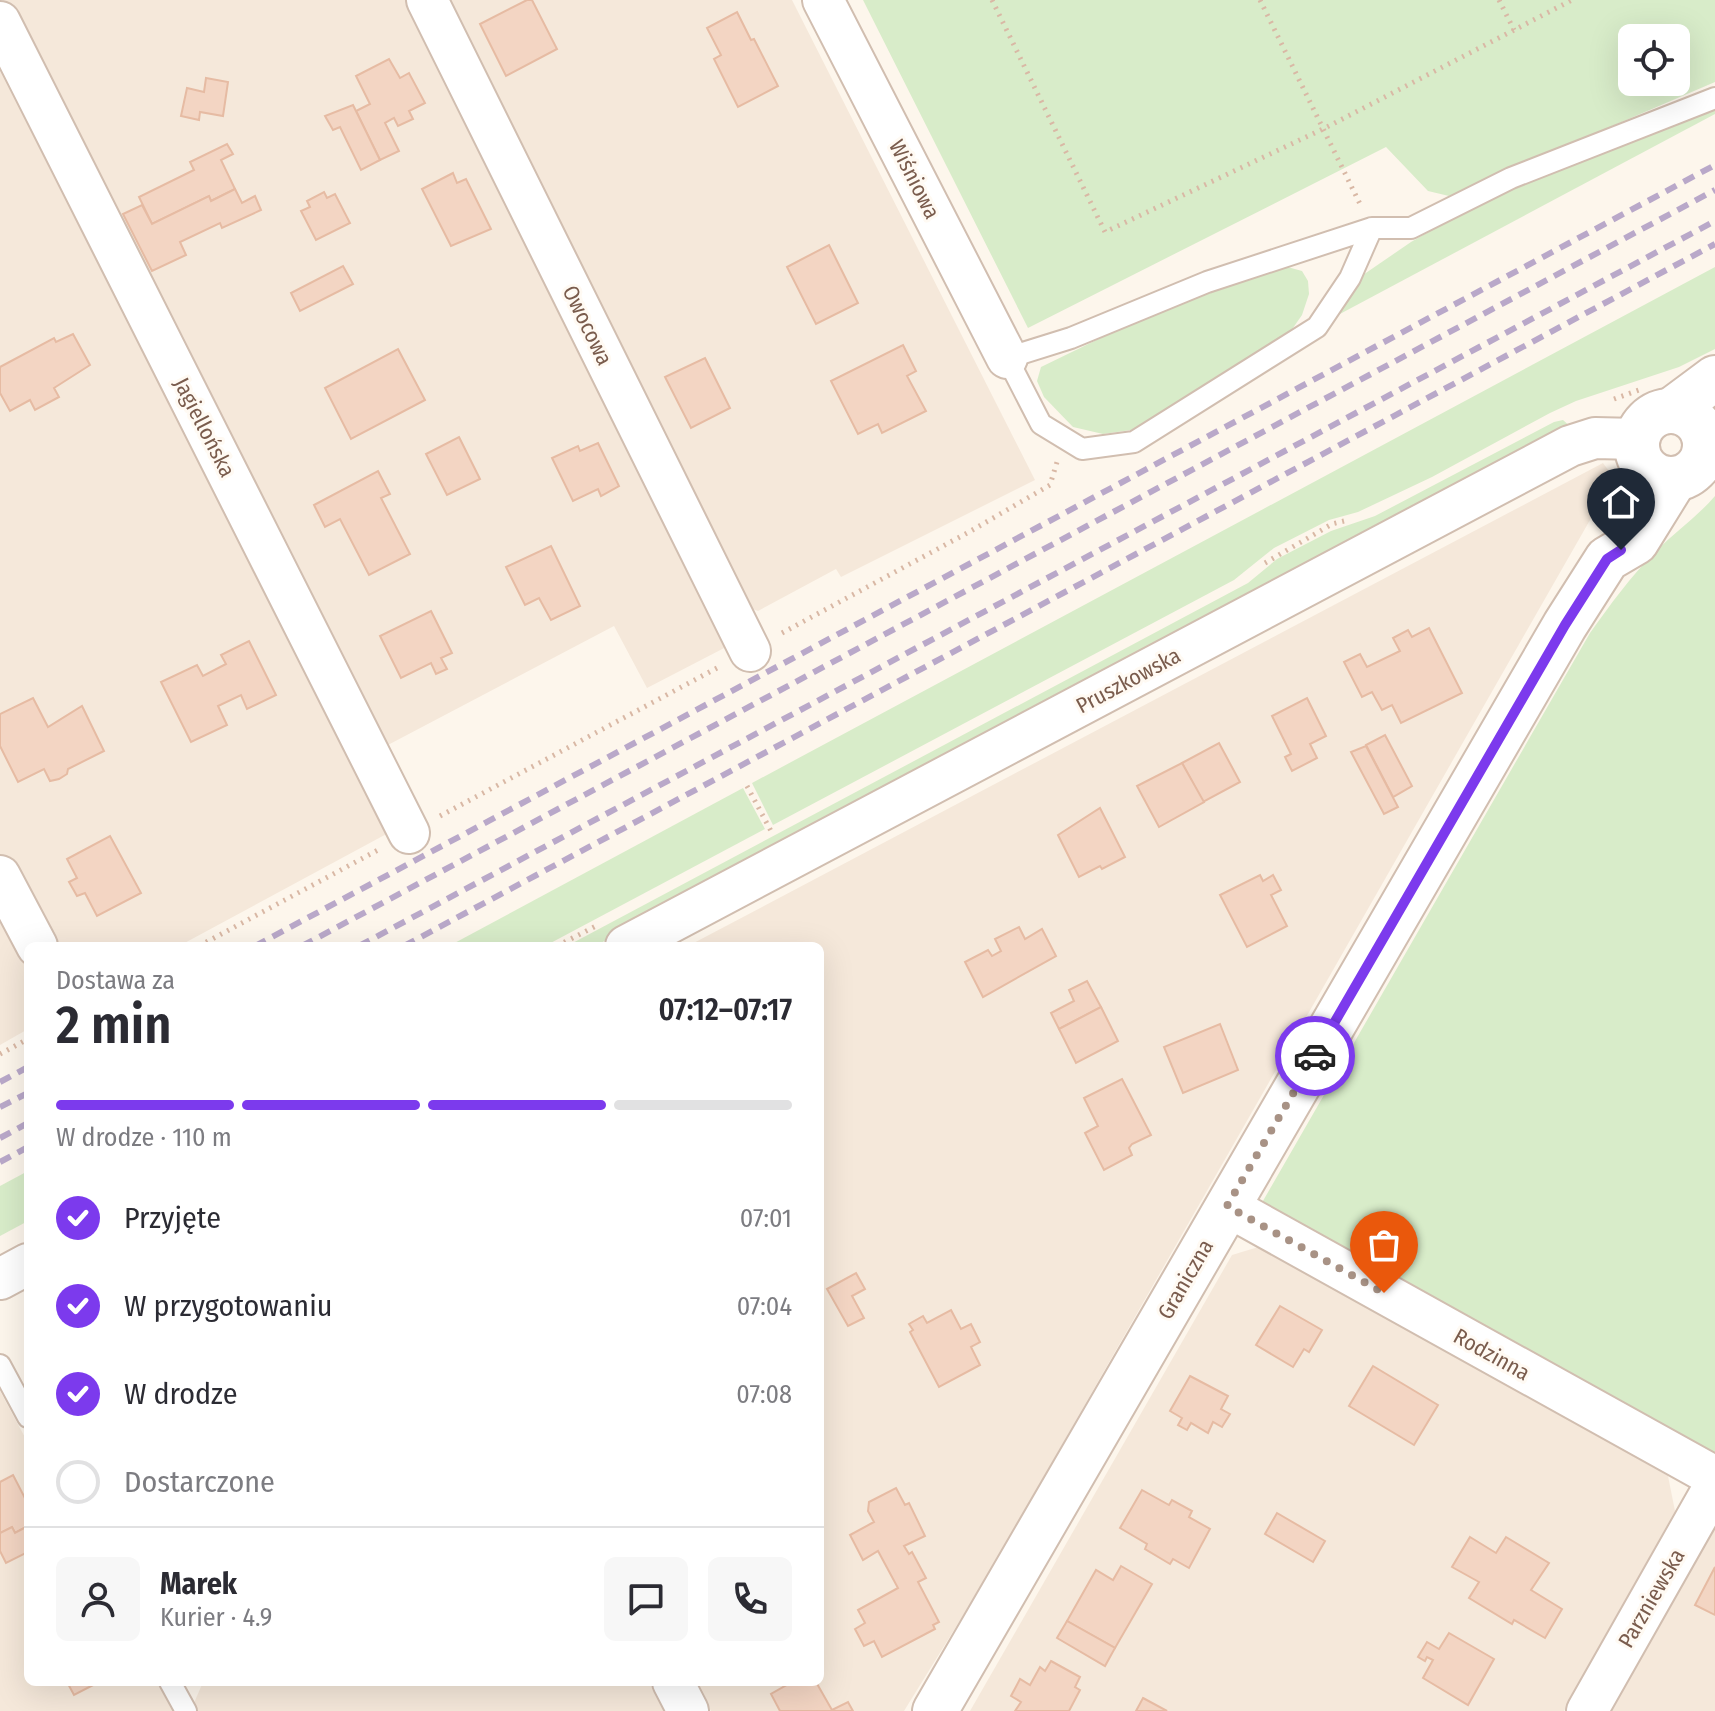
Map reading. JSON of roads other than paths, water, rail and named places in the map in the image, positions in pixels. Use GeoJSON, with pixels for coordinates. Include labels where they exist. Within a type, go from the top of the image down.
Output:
{"type":"FeatureCollection","features":[{"type":"Feature","properties":{"kind":"street","name":"Owocowa"},"geometry":{"type":"LineString","coordinates":[[427,0],[750,651]]}},
{"type":"Feature","properties":{"kind":"street","name":"Wiśniowa"},"geometry":{"type":"LineString","coordinates":[[823,0],[1007,358]]}},
{"type":"Feature","properties":{"kind":"street","name":"Jagiellońska"},"geometry":{"type":"LineString","coordinates":[[0,22],[409,833]]}},
{"type":"Feature","properties":{"kind":"street"},"geometry":{"type":"LineString","coordinates":[[1697,420],[1652,416],[1645,423],[1651,461],[1686,476],[1701,462],[1705,451],[1697,420],[1715,378]]}},
{"type":"Feature","properties":{"kind":"street","name":"Pruszkowska"},"geometry":{"type":"LineString","coordinates":[[634,942],[1570,446],[1595,438],[1651,461]]}},
{"type":"Feature","properties":{"kind":"street","name":"Graniczna"},"geometry":{"type":"LineString","coordinates":[[935,1711],[1565,625],[1607,559],[1612,527],[1651,461]]}},
{"type":"Feature","properties":{"kind":"street"},"geometry":{"type":"LineString","coordinates":[[0,876],[35,942]]}},
{"type":"Feature","properties":{"kind":"street","name":"Rodzinna"},"geometry":{"type":"LineString","coordinates":[[1227,1206],[1715,1477]]}},
{"type":"Feature","properties":{"kind":"street"},"geometry":{"type":"LineString","coordinates":[[0,1279],[24,1266]]}},
{"type":"Feature","properties":{"kind":"street","name":"Parzniewska"},"geometry":{"type":"LineString","coordinates":[[1587,1711],[1715,1485]]}},
{"type":"Feature","properties":{"kind":"street"},"geometry":{"type":"LineString","coordinates":[[675,1686],[688,1711]]}},
{"type":"Feature","properties":{"kind":"lane"},"geometry":{"type":"LineString","coordinates":[[1372,228],[1350,278],[1317,327],[1134,442],[1082,449],[1041,424],[1007,358],[1071,338],[1207,282],[1372,228],[1411,228],[1511,178],[1715,98]]}},
{"type":"Feature","properties":{"kind":"lane"},"geometry":{"type":"LineString","coordinates":[[0,1365],[24,1410]]}},
{"type":"Feature","properties":{"kind":"lane"},"geometry":{"type":"LineString","coordinates":[[172,1686],[186,1711]]}},
{"type":"Feature","properties":{"kind":"railway"},"geometry":{"type":"LineString","coordinates":[[262,942],[1715,165]]}},
{"type":"Feature","properties":{"kind":"railway"},"geometry":{"type":"LineString","coordinates":[[309,942],[1715,190]]}},
{"type":"Feature","properties":{"kind":"railway"},"geometry":{"type":"LineString","coordinates":[[366,942],[1715,221]]}},
{"type":"Feature","properties":{"kind":"railway"},"geometry":{"type":"LineString","coordinates":[[411,942],[1715,244]]}},
{"type":"Feature","properties":{"kind":"railway"},"geometry":{"type":"LineString","coordinates":[[0,1082],[24,1069]]}},
{"type":"Feature","properties":{"kind":"railway"},"geometry":{"type":"LineString","coordinates":[[0,1107],[24,1095]]}},
{"type":"Feature","properties":{"kind":"railway"},"geometry":{"type":"LineString","coordinates":[[0,1138],[24,1125]]}},
{"type":"Feature","properties":{"kind":"railway"},"geometry":{"type":"LineString","coordinates":[[0,1162],[24,1149]]}}]}
